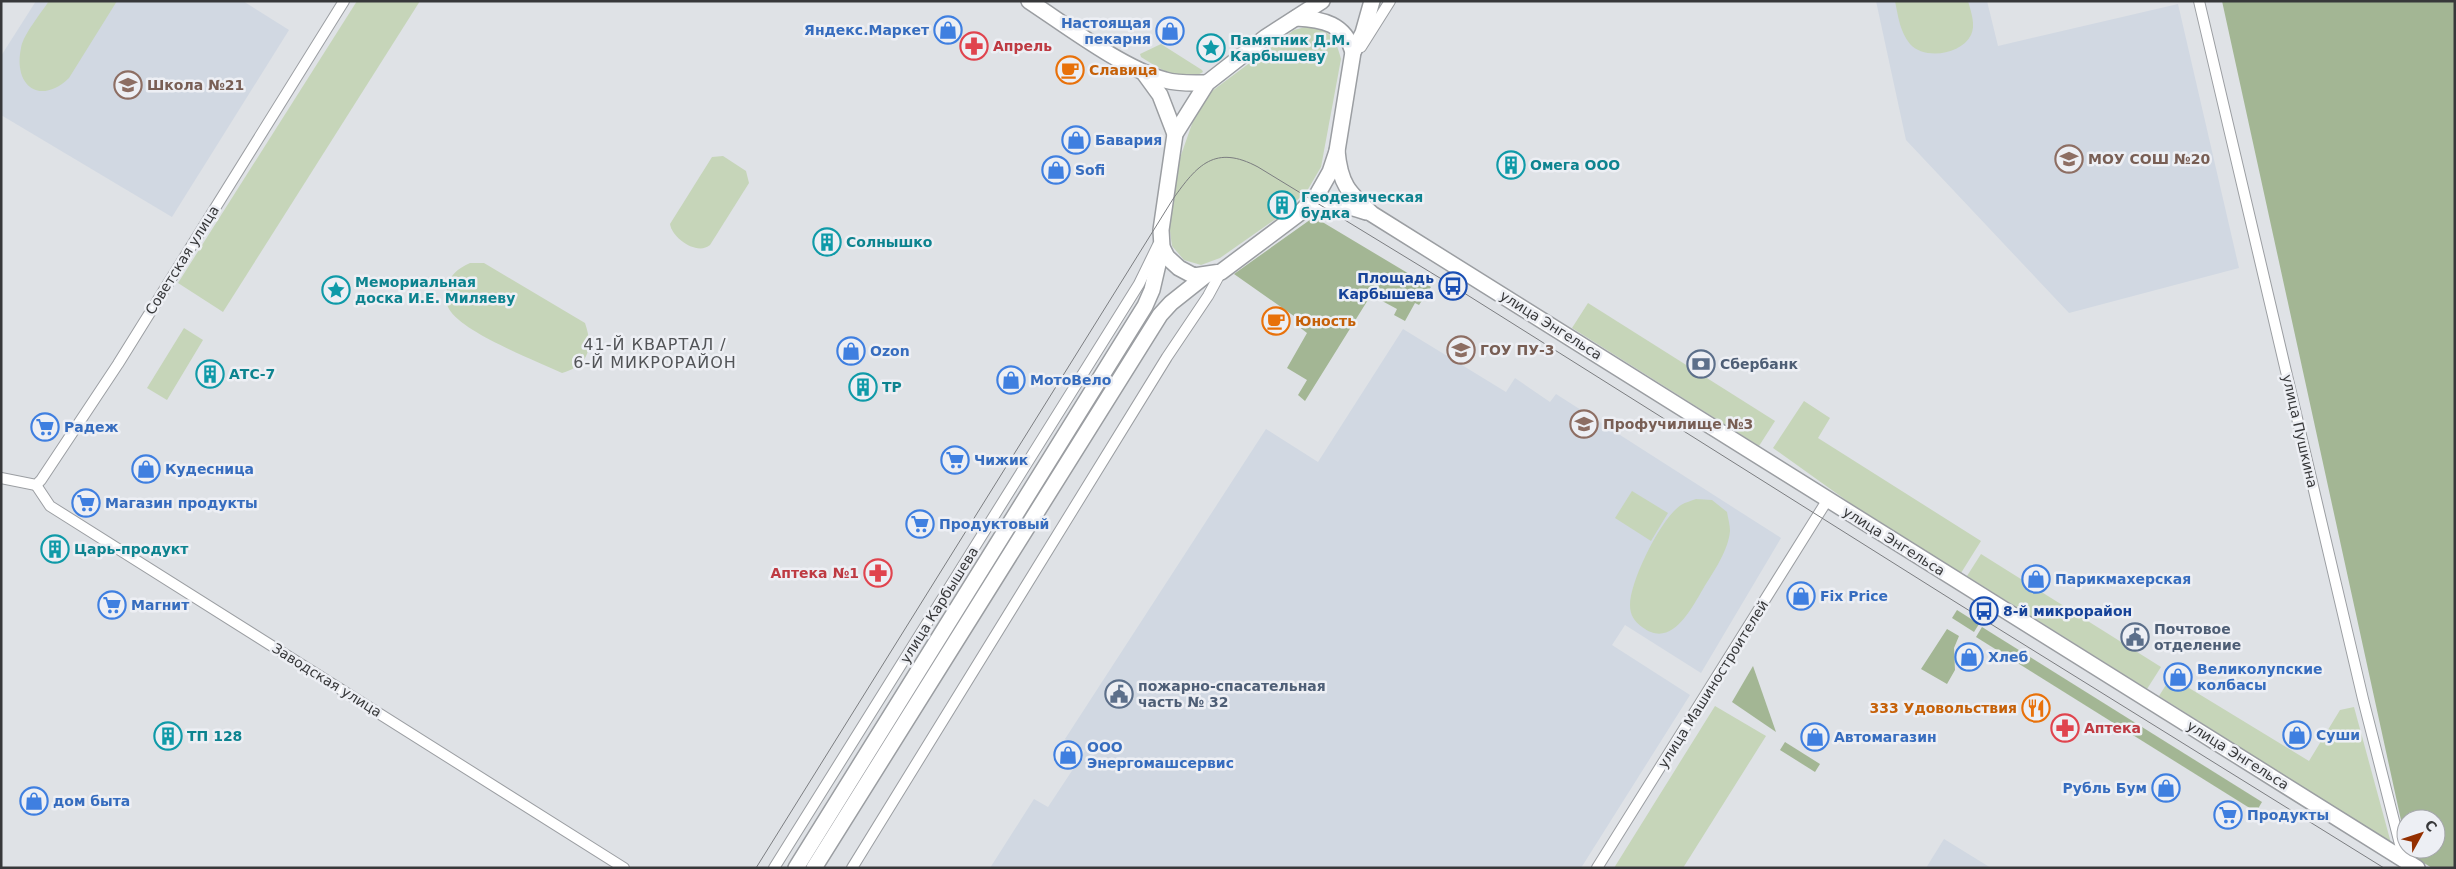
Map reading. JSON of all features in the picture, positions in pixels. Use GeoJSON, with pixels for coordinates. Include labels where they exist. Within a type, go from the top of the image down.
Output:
{"type":"FeatureCollection","features":[{"type":"Feature","properties":{"kind":"main road"},"geometry":{"type":"LineString","coordinates":[[1029,1],[1144,73],[1176,82],[1207,83]]}},
{"type":"Feature","properties":{"kind":"main road","name":"улица Карбышева"},"geometry":{"type":"LineString","coordinates":[[796,868],[1145,306],[1152,290],[1162,242],[1161,220],[1175,134],[1207,83],[1322,1]]}},
{"type":"Feature","properties":{"kind":"main road"},"geometry":{"type":"LineString","coordinates":[[1162,242],[1167,257],[1179,268],[1194,276],[1205,276],[1221,272],[1300,212],[1317,195],[1330,172],[1337,151],[1352,55],[1363,32],[1372,1]]}},
{"type":"Feature","properties":{"kind":"main road"},"geometry":{"type":"LineString","coordinates":[[1296,18],[1328,22],[1342,31],[1350,43],[1352,55]]}},
{"type":"Feature","properties":{"kind":"main road"},"geometry":{"type":"LineString","coordinates":[[1144,73],[1160,95],[1175,134]]}},
{"type":"Feature","properties":{"kind":"main road","name":"улица Энгельса"},"geometry":{"type":"LineString","coordinates":[[1337,151],[1339,173],[1344,184],[1372,214],[2411,864]]}},
{"type":"Feature","properties":{"kind":"main road","name":"улица Энгельса"},"geometry":{"type":"LineString","coordinates":[[1300,212],[1334,203],[1343,204],[1372,214]]}},
{"type":"Feature","properties":{"kind":"main road"},"geometry":{"type":"LineString","coordinates":[[814,868],[1160,315],[1170,303],[1205,276]]}},
{"type":"Feature","properties":{"kind":"street","name":"Советская улица"},"geometry":{"type":"LineString","coordinates":[[36,485],[104,384],[344,1]]}},
{"type":"Feature","properties":{"kind":"street","name":"улица Карбышева"},"geometry":{"type":"LineString","coordinates":[[1296,18],[1312,1]]}},
{"type":"Feature","properties":{"kind":"street"},"geometry":{"type":"LineString","coordinates":[[1352,55],[1369,38],[1390,1]]}},
{"type":"Feature","properties":{"kind":"street","name":"улица Пушкина"},"geometry":{"type":"LineString","coordinates":[[2199,1],[2363,699],[2411,864]]}},
{"type":"Feature","properties":{"kind":"street","name":"улица Карбышева"},"geometry":{"type":"LineString","coordinates":[[774,868],[1139,284],[1162,242]]}},
{"type":"Feature","properties":{"kind":"street"},"geometry":{"type":"LineString","coordinates":[[852,868],[1167,357],[1208,296],[1221,272]]}},
{"type":"Feature","properties":{"kind":"street"},"geometry":{"type":"LineString","coordinates":[[1,478],[36,485]]}},
{"type":"Feature","properties":{"kind":"street","name":"Заводская улица"},"geometry":{"type":"LineString","coordinates":[[36,485],[50,506],[624,868]]}},
{"type":"Feature","properties":{"kind":"street","name":"улица Машиностроителей"},"geometry":{"type":"LineString","coordinates":[[1597,868],[1828,499]]}},
{"type":"Feature","properties":{"kind":"shaded area","name":"Школа №21"},"geometry":{"type":"Polygon","coordinates":[[[36,1],[243,1],[289,30],[172,217],[1,115],[1,56],[36,1]]]}},
{"type":"Feature","properties":{"kind":"shaded area","name":"МОУ СОШ №20"},"geometry":{"type":"Polygon","coordinates":[[[1876,1],[1987,1],[1998,46],[2178,4],[2239,268],[2069,313],[1906,140],[1876,1]]]}},
{"type":"Feature","properties":{"kind":"shaded area"},"geometry":{"type":"Polygon","coordinates":[[[1403,329],[1506,392],[1515,378],[1550,402],[1556,394],[1781,538],[1701,673],[1625,625],[1612,645],[1690,695],[1581,868],[990,868],[1034,799],[1048,807],[1085,751],[1065,739],[1266,429],[1318,462],[1403,329]]]}},
{"type":"Feature","properties":{"kind":"shaded area"},"geometry":{"type":"Polygon","coordinates":[[[1944,839],[1991,868],[1926,868],[1944,839]]]}},
{"type":"Feature","properties":{"kind":"green space"},"geometry":{"type":"Polygon","coordinates":[[[49,1],[117,1],[69,78],[58,86],[39,91],[31,88],[25,82],[21,73],[21,48],[29,31],[49,1]]]}},
{"type":"Feature","properties":{"kind":"green space"},"geometry":{"type":"Polygon","coordinates":[[[357,1],[420,1],[223,312],[178,283],[357,1]]]}},
{"type":"Feature","properties":{"kind":"green space"},"geometry":{"type":"Polygon","coordinates":[[[1895,1],[1968,1],[1973,23],[1971,35],[1966,42],[1951,51],[1933,53],[1916,49],[1910,44],[1904,34],[1895,1]]]}},
{"type":"Feature","properties":{"kind":"green space"},"geometry":{"type":"Polygon","coordinates":[[[2222,1],[2455,1],[2455,868],[2432,868],[2418,859],[2446,859],[2446,809],[2399,809],[2222,1]]]}},
{"type":"Feature","properties":{"kind":"green space"},"geometry":{"type":"Polygon","coordinates":[[[1309,26],[1331,36],[1337,45],[1341,59],[1321,167],[1307,191],[1280,216],[1220,258],[1201,265],[1184,260],[1172,246],[1169,223],[1180,158],[1193,121],[1208,94],[1294,30],[1309,26]]]}},
{"type":"Feature","properties":{"kind":"green space"},"geometry":{"type":"Polygon","coordinates":[[[1161,44],[1203,72],[1195,76],[1179,76],[1163,70],[1141,57],[1140,54],[1161,44]]]}},
{"type":"Feature","properties":{"kind":"green space"},"geometry":{"type":"Polygon","coordinates":[[[723,156],[746,171],[749,183],[710,245],[705,248],[692,247],[675,235],[670,224],[712,157],[723,156]]]}},
{"type":"Feature","properties":{"kind":"green space"},"geometry":{"type":"Polygon","coordinates":[[[1314,217],[1431,287],[1419,305],[1415,303],[1405,321],[1394,315],[1397,309],[1371,295],[1305,401],[1298,395],[1307,380],[1287,368],[1307,333],[1298,326],[1301,321],[1234,274],[1314,217]]]}},
{"type":"Feature","properties":{"kind":"green space"},"geometry":{"type":"Polygon","coordinates":[[[470,263],[484,263],[585,323],[588,332],[589,348],[583,361],[571,370],[562,373],[484,336],[457,318],[447,305],[446,294],[448,285],[454,273],[470,263]]]}},
{"type":"Feature","properties":{"kind":"green space"},"geometry":{"type":"Polygon","coordinates":[[[1588,303],[1775,421],[1759,446],[1572,328],[1588,303]]]}},
{"type":"Feature","properties":{"kind":"green space"},"geometry":{"type":"Polygon","coordinates":[[[184,328],[203,340],[167,400],[147,388],[184,328]]]}},
{"type":"Feature","properties":{"kind":"green space"},"geometry":{"type":"Polygon","coordinates":[[[1804,401],[1830,418],[1818,438],[1981,541],[1961,573],[1850,503],[1773,448],[1804,401]]]}},
{"type":"Feature","properties":{"kind":"green space"},"geometry":{"type":"Polygon","coordinates":[[[1632,491],[1668,513],[1651,541],[1615,518],[1632,491]]]}},
{"type":"Feature","properties":{"kind":"green space"},"geometry":{"type":"Polygon","coordinates":[[[1696,499],[1712,500],[1727,512],[1730,531],[1729,539],[1715,569],[1686,616],[1671,630],[1662,633],[1652,633],[1639,625],[1630,609],[1631,594],[1635,581],[1656,536],[1673,512],[1681,505],[1696,499]]]}},
{"type":"Feature","properties":{"kind":"green space"},"geometry":{"type":"Polygon","coordinates":[[[1981,554],[2161,667],[2147,689],[1967,576],[1981,554]]]}},
{"type":"Feature","properties":{"kind":"green space"},"geometry":{"type":"Polygon","coordinates":[[[1957,610],[1979,624],[1974,632],[1952,618],[1957,610]]]}},
{"type":"Feature","properties":{"kind":"green space"},"geometry":{"type":"Polygon","coordinates":[[[1982,627],[2262,802],[2256,812],[1976,637],[1982,627]]]}},
{"type":"Feature","properties":{"kind":"green space"},"geometry":{"type":"Polygon","coordinates":[[[1947,629],[1959,636],[1954,648],[1955,670],[1947,684],[1921,669],[1947,629]]]}},
{"type":"Feature","properties":{"kind":"green space"},"geometry":{"type":"Polygon","coordinates":[[[1753,666],[1776,732],[1732,702],[1753,666]]]}},
{"type":"Feature","properties":{"kind":"green space"},"geometry":{"type":"Polygon","coordinates":[[[2171,677],[2309,761],[2340,710],[2354,707],[2391,843],[2159,696],[2171,677]]]}},
{"type":"Feature","properties":{"kind":"green space"},"geometry":{"type":"Polygon","coordinates":[[[1715,706],[1766,736],[1683,868],[1614,868],[1715,706]]]}},
{"type":"Feature","properties":{"kind":"green space"},"geometry":{"type":"Polygon","coordinates":[[[1785,742],[1820,764],[1815,772],[1780,750],[1785,742]]]}},
{"type":"Feature","properties":{"kind":"tram line"},"geometry":{"type":"LineString","coordinates":[[756,868],[1173,199],[1190,176],[1208,162],[1219,158],[1243,160],[1258,167],[1453,286],[1957,603],[2384,868]]}},
{"type":"Feature","properties":{"kind":"place","name":"Яндекс.Маркет"},"geometry":{"type":"Point","coordinates":[948,30]}},
{"type":"Feature","properties":{"kind":"place","name":"Настоящая пекарня"},"geometry":{"type":"Point","coordinates":[1170,31]}},
{"type":"Feature","properties":{"kind":"place","name":"Апрель"},"geometry":{"type":"Point","coordinates":[974,46]}},
{"type":"Feature","properties":{"kind":"place","name":"Памятник Д.М. Карбышеву"},"geometry":{"type":"Point","coordinates":[1211,48]}},
{"type":"Feature","properties":{"kind":"place","name":"Славица"},"geometry":{"type":"Point","coordinates":[1070,70]}},
{"type":"Feature","properties":{"kind":"place","name":"Школа №21"},"geometry":{"type":"Point","coordinates":[128,85]}},
{"type":"Feature","properties":{"kind":"place","name":"Бавария"},"geometry":{"type":"Point","coordinates":[1076,140]}},
{"type":"Feature","properties":{"kind":"place","name":"МОУ СОШ №20"},"geometry":{"type":"Point","coordinates":[2069,159]}},
{"type":"Feature","properties":{"kind":"place","name":"Омега ООО"},"geometry":{"type":"Point","coordinates":[1511,165]}},
{"type":"Feature","properties":{"kind":"place","name":"Sofi"},"geometry":{"type":"Point","coordinates":[1056,170]}},
{"type":"Feature","properties":{"kind":"place","name":"Геодезическая будка"},"geometry":{"type":"Point","coordinates":[1282,205]}},
{"type":"Feature","properties":{"kind":"place","name":"Солнышко"},"geometry":{"type":"Point","coordinates":[827,242]}},
{"type":"Feature","properties":{"kind":"place","name":"Площадь Карбышева"},"geometry":{"type":"Point","coordinates":[1453,286]}},
{"type":"Feature","properties":{"kind":"place","name":"Мемориальная доска И.Е. Миляеву"},"geometry":{"type":"Point","coordinates":[336,290]}},
{"type":"Feature","properties":{"kind":"place","name":"Юность"},"geometry":{"type":"Point","coordinates":[1276,321]}},
{"type":"Feature","properties":{"kind":"place","name":"ГОУ ПУ-3"},"geometry":{"type":"Point","coordinates":[1461,350]}},
{"type":"Feature","properties":{"kind":"place","name":"Ozon"},"geometry":{"type":"Point","coordinates":[851,351]}},
{"type":"Feature","properties":{"kind":"place","name":"Сбербанк"},"geometry":{"type":"Point","coordinates":[1701,364]}},
{"type":"Feature","properties":{"kind":"place","name":"АТС-7"},"geometry":{"type":"Point","coordinates":[210,374]}},
{"type":"Feature","properties":{"kind":"place","name":"МотоВело"},"geometry":{"type":"Point","coordinates":[1011,380]}},
{"type":"Feature","properties":{"kind":"place","name":"ТР"},"geometry":{"type":"Point","coordinates":[863,387]}},
{"type":"Feature","properties":{"kind":"place","name":"Профучилище №3"},"geometry":{"type":"Point","coordinates":[1584,424]}},
{"type":"Feature","properties":{"kind":"place","name":"Радеж"},"geometry":{"type":"Point","coordinates":[45,427]}},
{"type":"Feature","properties":{"kind":"place","name":"Чижик"},"geometry":{"type":"Point","coordinates":[955,460]}},
{"type":"Feature","properties":{"kind":"place","name":"Кудесница"},"geometry":{"type":"Point","coordinates":[146,469]}},
{"type":"Feature","properties":{"kind":"place","name":"Магазин продукты"},"geometry":{"type":"Point","coordinates":[86,503]}},
{"type":"Feature","properties":{"kind":"place","name":"Продуктовый"},"geometry":{"type":"Point","coordinates":[920,524]}},
{"type":"Feature","properties":{"kind":"place","name":"Царь-продукт"},"geometry":{"type":"Point","coordinates":[55,549]}},
{"type":"Feature","properties":{"kind":"place","name":"Аптека №1"},"geometry":{"type":"Point","coordinates":[878,573]}},
{"type":"Feature","properties":{"kind":"place","name":"Парикмахерская"},"geometry":{"type":"Point","coordinates":[2036,579]}},
{"type":"Feature","properties":{"kind":"place","name":"Fix Price"},"geometry":{"type":"Point","coordinates":[1801,596]}},
{"type":"Feature","properties":{"kind":"place","name":"Магнит"},"geometry":{"type":"Point","coordinates":[112,605]}},
{"type":"Feature","properties":{"kind":"place","name":"8-й микрорайон"},"geometry":{"type":"Point","coordinates":[1984,611]}},
{"type":"Feature","properties":{"kind":"place","name":"Почтовое отделение"},"geometry":{"type":"Point","coordinates":[2135,637]}},
{"type":"Feature","properties":{"kind":"place","name":"Хлеб"},"geometry":{"type":"Point","coordinates":[1969,657]}},
{"type":"Feature","properties":{"kind":"place","name":"Великолупские колбасы"},"geometry":{"type":"Point","coordinates":[2178,677]}},
{"type":"Feature","properties":{"kind":"place","name":"пожарно-спасательная часть № 32"},"geometry":{"type":"Point","coordinates":[1119,694]}},
{"type":"Feature","properties":{"kind":"place","name":"333 Удовольствия"},"geometry":{"type":"Point","coordinates":[2036,708]}},
{"type":"Feature","properties":{"kind":"place","name":"Аптека"},"geometry":{"type":"Point","coordinates":[2065,728]}},
{"type":"Feature","properties":{"kind":"place","name":"Суши"},"geometry":{"type":"Point","coordinates":[2297,735]}},
{"type":"Feature","properties":{"kind":"place","name":"ТП 128"},"geometry":{"type":"Point","coordinates":[168,736]}},
{"type":"Feature","properties":{"kind":"place","name":"Автомагазин"},"geometry":{"type":"Point","coordinates":[1815,737]}},
{"type":"Feature","properties":{"kind":"place","name":"ООО Энергомашсервис"},"geometry":{"type":"Point","coordinates":[1068,755]}},
{"type":"Feature","properties":{"kind":"place","name":"Рубль Бум"},"geometry":{"type":"Point","coordinates":[2166,788]}},
{"type":"Feature","properties":{"kind":"place","name":"дом быта"},"geometry":{"type":"Point","coordinates":[34,801]}},
{"type":"Feature","properties":{"kind":"place","name":"Продукты"},"geometry":{"type":"Point","coordinates":[2228,815]}},
{"type":"Feature","properties":{"kind":"district","name":"41-Й КВАРТАЛ / 6-Й МИКРОРАЙОН"},"geometry":{"type":"Point","coordinates":[655,353]}}]}
